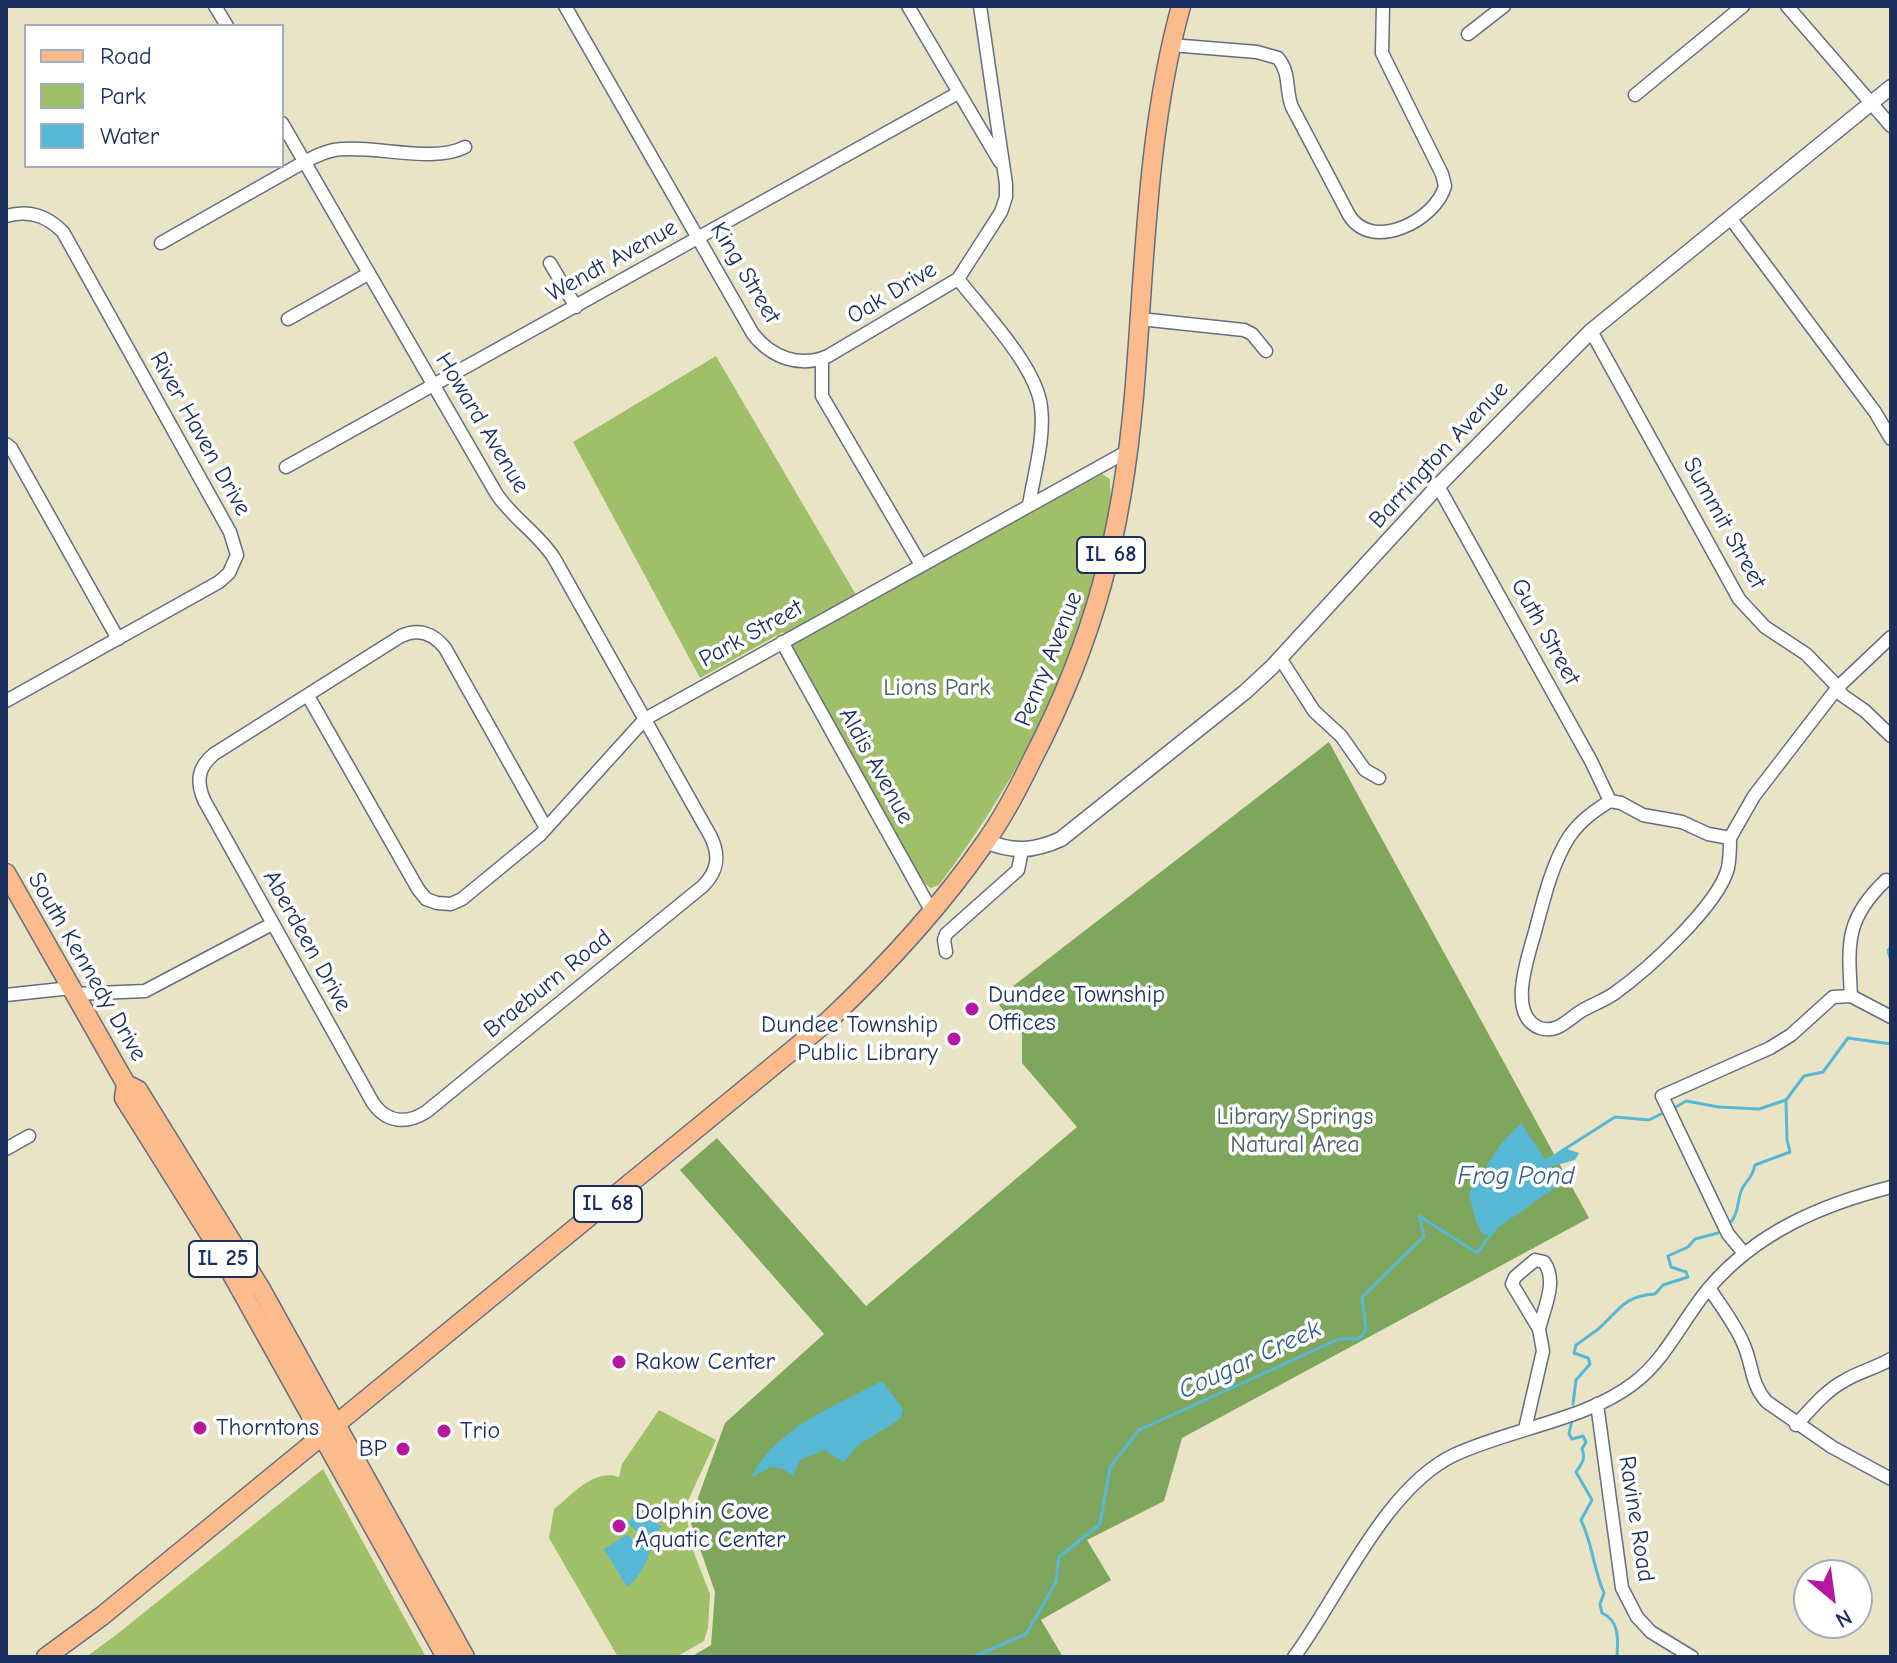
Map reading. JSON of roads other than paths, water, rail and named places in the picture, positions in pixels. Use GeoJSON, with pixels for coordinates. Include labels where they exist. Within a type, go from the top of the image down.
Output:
{"type":"FeatureCollection","features":[{"type":"Feature","properties":{"kind":"main road","name":"Penny Avenue"},"geometry":{"type":"LineString","coordinates":[[336,1425],[828,1021],[932,912],[986,841],[1045,736],[1081,655],[1111,557],[1128,451],[1155,136],[1181,6]]}},
{"type":"Feature","properties":{"kind":"main road","name":"South Kennedy Drive"},"geometry":{"type":"LineString","coordinates":[[6,873],[126,1084],[138,1090],[261,1289],[465,1657]]}},
{"type":"Feature","properties":{"kind":"main road","name":"South Kennedy Drive"},"geometry":{"type":"LineString","coordinates":[[126,1084],[124,1098],[210,1235],[446,1657]]}},
{"type":"Feature","properties":{"kind":"main road","name":"IL 68"},"geometry":{"type":"LineString","coordinates":[[46,1657],[102,1616],[336,1425]]}},
{"type":"Feature","properties":{"kind":"street"},"geometry":{"type":"LineString","coordinates":[[215,6],[226,24]]}},
{"type":"Feature","properties":{"kind":"street","name":"King Street"},"geometry":{"type":"LineString","coordinates":[[565,6],[750,328],[765,347],[789,359],[822,359]]}},
{"type":"Feature","properties":{"kind":"street"},"geometry":{"type":"LineString","coordinates":[[908,6],[1003,166]]}},
{"type":"Feature","properties":{"kind":"street","name":"Oak Drive"},"geometry":{"type":"LineString","coordinates":[[822,359],[958,279],[1003,209],[1007,195],[980,6]]}},
{"type":"Feature","properties":{"kind":"street"},"geometry":{"type":"LineString","coordinates":[[1171,45],[1257,52],[1278,58],[1287,72],[1292,107],[1352,221],[1362,229],[1380,233],[1414,221],[1438,201],[1445,186],[1442,174],[1382,53],[1383,6]]}},
{"type":"Feature","properties":{"kind":"street"},"geometry":{"type":"LineString","coordinates":[[1468,34],[1504,6]]}},
{"type":"Feature","properties":{"kind":"street"},"geometry":{"type":"LineString","coordinates":[[1635,95],[1743,6]]}},
{"type":"Feature","properties":{"kind":"street"},"geometry":{"type":"LineString","coordinates":[[1787,6],[1891,126]]}},
{"type":"Feature","properties":{"kind":"street","name":"Barrington Avenue"},"geometry":{"type":"LineString","coordinates":[[1022,850],[1042,847],[1070,833],[1245,692],[1438,486],[1591,331],[1891,87]]}},
{"type":"Feature","properties":{"kind":"street","name":"Wendt Avenue"},"geometry":{"type":"LineString","coordinates":[[286,467],[958,93]]}},
{"type":"Feature","properties":{"kind":"street","name":"Howard Avenue"},"geometry":{"type":"LineString","coordinates":[[284,127],[501,501],[541,540],[554,558],[713,842],[716,866]]}},
{"type":"Feature","properties":{"kind":"street"},"geometry":{"type":"LineString","coordinates":[[161,243],[304,162],[337,150],[446,154],[465,147]]}},
{"type":"Feature","properties":{"kind":"street","name":"River Haven Drive"},"geometry":{"type":"LineString","coordinates":[[6,216],[37,214],[63,232],[237,549],[233,568],[219,582],[6,701]]}},
{"type":"Feature","properties":{"kind":"street"},"geometry":{"type":"LineString","coordinates":[[1731,219],[1875,412],[1891,439]]}},
{"type":"Feature","properties":{"kind":"street"},"geometry":{"type":"LineString","coordinates":[[550,263],[576,307]]}},
{"type":"Feature","properties":{"kind":"street"},"geometry":{"type":"LineString","coordinates":[[288,319],[368,274]]}},
{"type":"Feature","properties":{"kind":"street"},"geometry":{"type":"LineString","coordinates":[[958,279],[1022,362],[1039,396],[1041,426],[1029,505]]}},
{"type":"Feature","properties":{"kind":"street"},"geometry":{"type":"LineString","coordinates":[[1140,319],[1244,330],[1252,334],[1266,351]]}},
{"type":"Feature","properties":{"kind":"street","name":"Summit Street"},"geometry":{"type":"LineString","coordinates":[[1591,331],[1739,599],[1765,627],[1806,654],[1850,704],[1865,711],[1891,736]]}},
{"type":"Feature","properties":{"kind":"street"},"geometry":{"type":"LineString","coordinates":[[822,359],[822,396],[921,565]]}},
{"type":"Feature","properties":{"kind":"street"},"geometry":{"type":"LineString","coordinates":[[6,444],[118,639]]}},
{"type":"Feature","properties":{"kind":"street","name":"Park Street"},"geometry":{"type":"LineString","coordinates":[[308,696],[418,889],[426,899],[453,903],[465,897],[546,828],[645,719],[1128,451]]}},
{"type":"Feature","properties":{"kind":"street","name":"Guth Street"},"geometry":{"type":"LineString","coordinates":[[1438,486],[1591,761],[1610,801]]}},
{"type":"Feature","properties":{"kind":"street"},"geometry":{"type":"LineString","coordinates":[[308,696],[401,636],[413,632],[434,637],[445,648],[546,828]]}},
{"type":"Feature","properties":{"kind":"street"},"geometry":{"type":"LineString","coordinates":[[1730,838],[1708,834],[1682,822],[1643,815],[1621,803],[1610,801],[1581,822],[1562,850],[1527,953],[1522,1001],[1528,1019],[1549,1030],[1560,1026],[1582,1010],[1617,992],[1676,940],[1717,891],[1727,871],[1730,838],[1754,796],[1838,687],[1891,637]]}},
{"type":"Feature","properties":{"kind":"street","name":"Aldis Avenue"},"geometry":{"type":"LineString","coordinates":[[782,642],[932,912]]}},
{"type":"Feature","properties":{"kind":"street"},"geometry":{"type":"LineString","coordinates":[[1280,658],[1314,711],[1341,736],[1363,767],[1379,778]]}},
{"type":"Feature","properties":{"kind":"street","name":"Aberdeen Drive"},"geometry":{"type":"LineString","coordinates":[[308,696],[214,754],[200,771],[201,793],[373,1103],[384,1115],[397,1120]]}},
{"type":"Feature","properties":{"kind":"street"},"geometry":{"type":"LineString","coordinates":[[946,952],[946,934],[1020,867],[1022,850],[1006,849],[986,841]]}},
{"type":"Feature","properties":{"kind":"street","name":"Braeburn Road"},"geometry":{"type":"LineString","coordinates":[[397,1120],[410,1120],[426,1112],[703,886],[716,866]]}},
{"type":"Feature","properties":{"kind":"street"},"geometry":{"type":"LineString","coordinates":[[1851,996],[1849,955],[1853,926],[1872,894],[1886,880]]}},
{"type":"Feature","properties":{"kind":"street"},"geometry":{"type":"LineString","coordinates":[[6,995],[145,991],[272,924]]}},
{"type":"Feature","properties":{"kind":"street"},"geometry":{"type":"LineString","coordinates":[[1743,1252],[1728,1234],[1662,1096],[1770,1048],[1791,1035],[1833,997],[1851,996],[1891,1017]]}},
{"type":"Feature","properties":{"kind":"street"},"geometry":{"type":"LineString","coordinates":[[6,1149],[29,1136]]}},
{"type":"Feature","properties":{"kind":"street"},"geometry":{"type":"LineString","coordinates":[[1294,1657],[1386,1516],[1420,1476],[1455,1455],[1625,1391],[1651,1368],[1709,1288],[1743,1252],[1775,1231],[1824,1208],[1891,1187]]}},
{"type":"Feature","properties":{"kind":"street"},"geometry":{"type":"LineString","coordinates":[[1525,1429],[1543,1351],[1539,1329],[1512,1284],[1523,1269],[1535,1260],[1544,1262],[1550,1273],[1539,1329]]}},
{"type":"Feature","properties":{"kind":"street"},"geometry":{"type":"LineString","coordinates":[[1709,1288],[1743,1343],[1752,1379],[1759,1393],[1796,1425],[1891,1479]]}},
{"type":"Feature","properties":{"kind":"street"},"geometry":{"type":"LineString","coordinates":[[1796,1425],[1827,1392],[1846,1379],[1870,1371],[1891,1359]]}},
{"type":"Feature","properties":{"kind":"street","name":"Ravine Road"},"geometry":{"type":"LineString","coordinates":[[1597,1404],[1622,1588],[1637,1617],[1651,1632],[1692,1657]]}},
{"type":"Feature","properties":{"kind":"water","name":"Frog Pond"},"geometry":{"type":"Polygon","coordinates":[[[1521,1123],[1545,1159],[1567,1149],[1579,1153],[1575,1160],[1549,1167],[1556,1187],[1489,1234],[1483,1235],[1476,1222],[1469,1193],[1501,1144],[1521,1123]]]}},
{"type":"Feature","properties":{"kind":"water"},"geometry":{"type":"Polygon","coordinates":[[[882,1381],[903,1409],[900,1419],[857,1446],[844,1462],[824,1450],[800,1460],[793,1476],[783,1469],[771,1467],[751,1478],[775,1445],[791,1432],[826,1409],[882,1381]]]}},
{"type":"Feature","properties":{"kind":"water"},"geometry":{"type":"Polygon","coordinates":[[[636,1511],[661,1526],[644,1566],[627,1587],[604,1549],[628,1534],[634,1541],[639,1534],[628,1523],[636,1511]]]}},
{"type":"Feature","properties":{"kind":"waterway"},"geometry":{"type":"LineString","coordinates":[[1891,947],[1888,950],[1891,961]]}},
{"type":"Feature","properties":{"kind":"waterway"},"geometry":{"type":"LineString","coordinates":[[1676,1107],[1686,1101],[1759,1109],[1786,1100],[1804,1076],[1823,1072],[1848,1038],[1891,1044]]}},
{"type":"Feature","properties":{"kind":"waterway"},"geometry":{"type":"LineString","coordinates":[[1731,1222],[1742,1189],[1755,1165],[1790,1152],[1786,1102]]}},
{"type":"Feature","properties":{"kind":"waterway","name":"Cougar Creek"},"geometry":{"type":"LineString","coordinates":[[1557,1154],[1615,1117],[1649,1120],[1661,1114]]}},
{"type":"Feature","properties":{"kind":"waterway","name":"Cougar Creek"},"geometry":{"type":"LineString","coordinates":[[973,1657],[1026,1634],[1056,1582],[1059,1557],[1100,1524],[1110,1467],[1139,1430],[1339,1339],[1359,1339],[1366,1330],[1362,1297],[1424,1236],[1419,1216],[1477,1253],[1494,1230]]}},
{"type":"Feature","properties":{"kind":"waterway"},"geometry":{"type":"LineString","coordinates":[[1573,1404],[1576,1380],[1590,1364],[1588,1358],[1574,1353],[1576,1345],[1628,1301],[1655,1294],[1663,1285],[1688,1277],[1686,1272],[1671,1267],[1668,1256],[1688,1247],[1695,1239],[1718,1233]]}},
{"type":"Feature","properties":{"kind":"waterway"},"geometry":{"type":"LineString","coordinates":[[1572,1420],[1569,1434],[1572,1439],[1583,1436],[1586,1442],[1582,1449],[1583,1461],[1576,1472],[1592,1500],[1581,1520],[1604,1593],[1600,1604],[1602,1613],[1612,1621],[1617,1632],[1617,1657]]}},
{"type":"Feature","properties":{"kind":"place","name":"Dundee Township Offices"},"geometry":{"type":"Point","coordinates":[972,1009]}},
{"type":"Feature","properties":{"kind":"place","name":"Dundee Township Public Library"},"geometry":{"type":"Point","coordinates":[954,1039]}},
{"type":"Feature","properties":{"kind":"place","name":"Rakow Center"},"geometry":{"type":"Point","coordinates":[619,1362]}},
{"type":"Feature","properties":{"kind":"place","name":"Thorntons"},"geometry":{"type":"Point","coordinates":[200,1428]}},
{"type":"Feature","properties":{"kind":"place","name":"Trio"},"geometry":{"type":"Point","coordinates":[444,1431]}},
{"type":"Feature","properties":{"kind":"place","name":"BP"},"geometry":{"type":"Point","coordinates":[403,1449]}},
{"type":"Feature","properties":{"kind":"place","name":"Dolphin Cove Aquatic Center"},"geometry":{"type":"Point","coordinates":[619,1526]}},
{"type":"Feature","properties":{"kind":"park label","name":"Lions Park"},"geometry":{"type":"Point","coordinates":[937,688]}},
{"type":"Feature","properties":{"kind":"park label","name":"Library Springs Natural Area"},"geometry":{"type":"Point","coordinates":[1295,1131]}}]}
